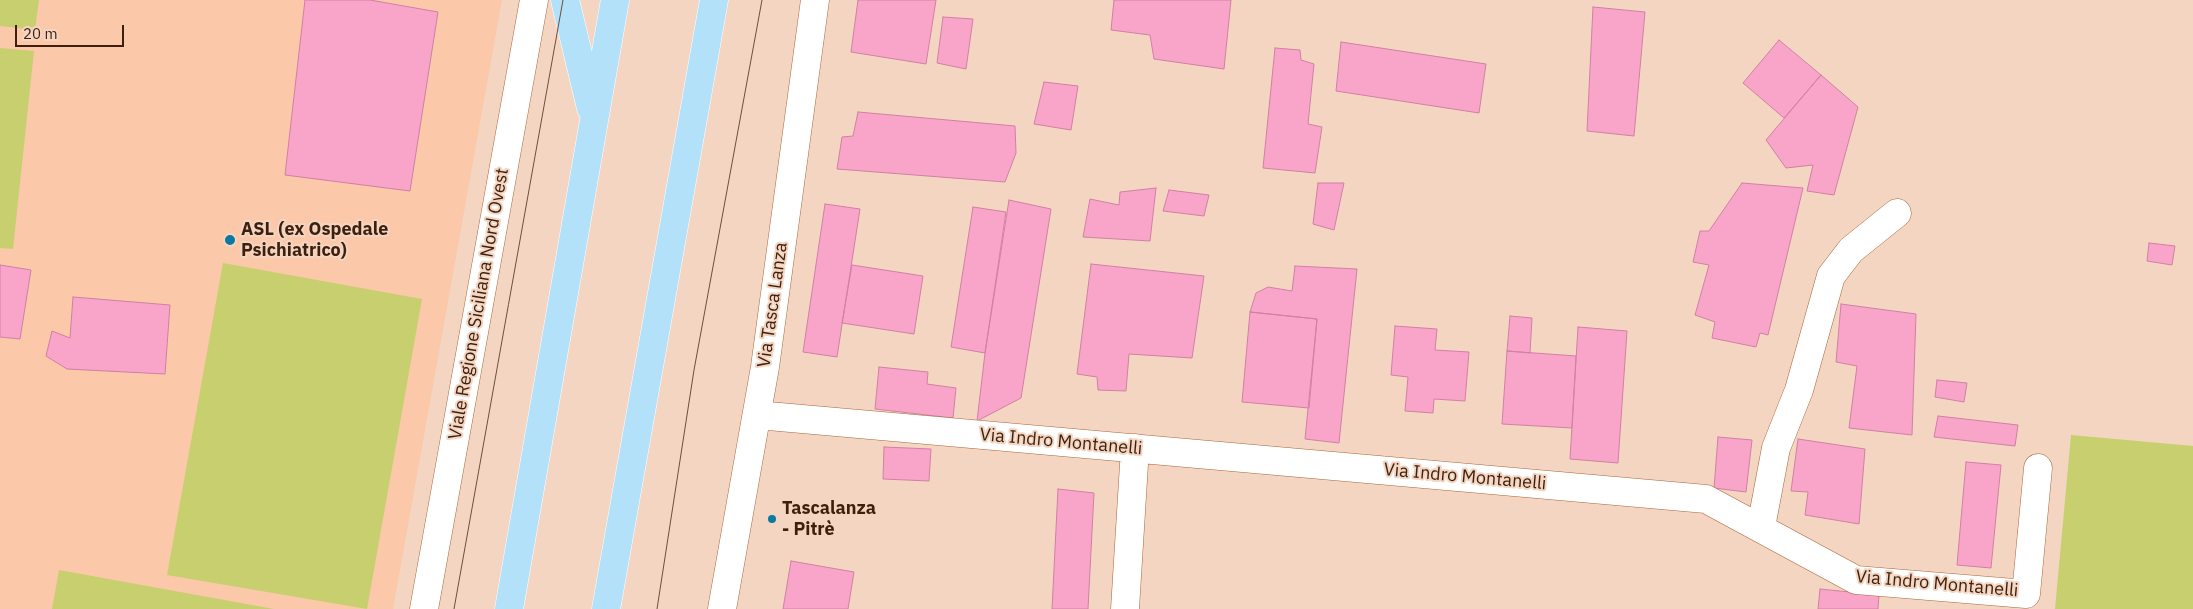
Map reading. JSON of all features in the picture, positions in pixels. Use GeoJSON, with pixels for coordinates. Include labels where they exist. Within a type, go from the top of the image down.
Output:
{"type":"FeatureCollection","features":[{"type":"Feature","properties":{"kind":"main road"},"geometry":{"type":"LineString","coordinates":[[565,0],[594,117]]}},
{"type":"Feature","properties":{"kind":"main road"},"geometry":{"type":"LineString","coordinates":[[509,609],[615,0]]}},
{"type":"Feature","properties":{"kind":"main road"},"geometry":{"type":"LineString","coordinates":[[606,609],[714,0]]}},
{"type":"Feature","properties":{"kind":"street","name":"Viale Regione Siciliana Nord Ovest"},"geometry":{"type":"LineString","coordinates":[[424,609],[534,0]]}},
{"type":"Feature","properties":{"kind":"street","name":"Via Tasca Lanza"},"geometry":{"type":"LineString","coordinates":[[722,609],[757,415],[815,0]]}},
{"type":"Feature","properties":{"kind":"street"},"geometry":{"type":"LineString","coordinates":[[1761,527],[1776,448],[1799,390],[1831,276],[1851,250],[1897,213]]}},
{"type":"Feature","properties":{"kind":"street","name":"Via Indro Montanelli"},"geometry":{"type":"LineString","coordinates":[[757,415],[1706,499],[1856,580],[2026,594],[2038,468]]}},
{"type":"Feature","properties":{"kind":"street"},"geometry":{"type":"LineString","coordinates":[[1125,609],[1135,448]]}},
{"type":"Feature","properties":{"kind":"shaded area","name":"ASL (ex Ospedale Psichiatrico)"},"geometry":{"type":"Polygon","coordinates":[[[0,0],[502,0],[393,609],[0,609],[0,0]]]}},
{"type":"Feature","properties":{"kind":"green space"},"geometry":{"type":"Polygon","coordinates":[[[0,0],[39,0],[35,30],[0,26],[0,0]]]}},
{"type":"Feature","properties":{"kind":"green space"},"geometry":{"type":"Polygon","coordinates":[[[0,48],[34,51],[13,249],[0,248],[0,48]]]}},
{"type":"Feature","properties":{"kind":"green space"},"geometry":{"type":"Polygon","coordinates":[[[223,263],[422,299],[367,609],[167,575],[223,263]]]}},
{"type":"Feature","properties":{"kind":"green space"},"geometry":{"type":"Polygon","coordinates":[[[2071,435],[2193,446],[2193,609],[2055,609],[2071,435]]]}},
{"type":"Feature","properties":{"kind":"green space"},"geometry":{"type":"Polygon","coordinates":[[[59,570],[274,609],[52,609],[59,570]]]}},
{"type":"Feature","properties":{"kind":"building"},"geometry":{"type":"Polygon","coordinates":[[[305,0],[370,0],[438,12],[410,191],[285,175],[305,0]]]}},
{"type":"Feature","properties":{"kind":"building"},"geometry":{"type":"Polygon","coordinates":[[[858,0],[936,0],[926,64],[851,52],[858,0]]]}},
{"type":"Feature","properties":{"kind":"building"},"geometry":{"type":"Polygon","coordinates":[[[1114,0],[1231,0],[1224,69],[1154,59],[1150,35],[1111,30],[1114,0]]]}},
{"type":"Feature","properties":{"kind":"building"},"geometry":{"type":"Polygon","coordinates":[[[1593,7],[1645,12],[1634,136],[1587,131],[1593,7]]]}},
{"type":"Feature","properties":{"kind":"building"},"geometry":{"type":"Polygon","coordinates":[[[943,17],[973,19],[966,69],[937,63],[943,17]]]}},
{"type":"Feature","properties":{"kind":"building"},"geometry":{"type":"Polygon","coordinates":[[[1779,40],[1821,75],[1784,118],[1743,83],[1779,40]]]}},
{"type":"Feature","properties":{"kind":"building"},"geometry":{"type":"Polygon","coordinates":[[[1341,42],[1486,64],[1479,113],[1336,91],[1341,42]]]}},
{"type":"Feature","properties":{"kind":"building"},"geometry":{"type":"Polygon","coordinates":[[[1275,48],[1300,50],[1301,60],[1314,64],[1308,124],[1322,127],[1315,173],[1263,168],[1275,48]]]}},
{"type":"Feature","properties":{"kind":"building"},"geometry":{"type":"Polygon","coordinates":[[[1821,75],[1858,107],[1834,195],[1807,191],[1813,165],[1786,168],[1766,140],[1821,75]]]}},
{"type":"Feature","properties":{"kind":"building"},"geometry":{"type":"Polygon","coordinates":[[[1044,82],[1078,86],[1071,130],[1034,124],[1044,82]]]}},
{"type":"Feature","properties":{"kind":"building"},"geometry":{"type":"Polygon","coordinates":[[[858,112],[1015,126],[1016,153],[1005,182],[837,169],[842,137],[853,136],[858,112]]]}},
{"type":"Feature","properties":{"kind":"building"},"geometry":{"type":"Polygon","coordinates":[[[1318,183],[1344,183],[1334,230],[1313,224],[1318,183]]]}},
{"type":"Feature","properties":{"kind":"building"},"geometry":{"type":"Polygon","coordinates":[[[1742,183],[1803,188],[1768,335],[1760,333],[1756,347],[1712,338],[1715,322],[1695,315],[1709,265],[1693,262],[1700,231],[1709,231],[1742,183]]]}},
{"type":"Feature","properties":{"kind":"building"},"geometry":{"type":"Polygon","coordinates":[[[1156,188],[1150,241],[1083,237],[1090,199],[1119,205],[1120,192],[1156,188]]]}},
{"type":"Feature","properties":{"kind":"building"},"geometry":{"type":"Polygon","coordinates":[[[1169,190],[1209,195],[1204,216],[1163,211],[1169,190]]]}},
{"type":"Feature","properties":{"kind":"building"},"geometry":{"type":"Polygon","coordinates":[[[1009,200],[1051,209],[1021,398],[977,421],[985,353],[1009,200]]]}},
{"type":"Feature","properties":{"kind":"building"},"geometry":{"type":"Polygon","coordinates":[[[825,204],[860,209],[837,357],[803,352],[825,204]]]}},
{"type":"Feature","properties":{"kind":"building"},"geometry":{"type":"Polygon","coordinates":[[[973,207],[1006,212],[985,353],[951,347],[973,207]]]}},
{"type":"Feature","properties":{"kind":"building"},"geometry":{"type":"Polygon","coordinates":[[[2149,243],[2175,246],[2172,265],[2147,261],[2149,243]]]}},
{"type":"Feature","properties":{"kind":"building"},"geometry":{"type":"Polygon","coordinates":[[[1091,264],[1204,276],[1192,358],[1129,354],[1126,391],[1098,390],[1097,377],[1077,374],[1091,264]]]}},
{"type":"Feature","properties":{"kind":"building"},"geometry":{"type":"Polygon","coordinates":[[[0,265],[31,270],[20,339],[0,337],[0,265]]]}},
{"type":"Feature","properties":{"kind":"building"},"geometry":{"type":"Polygon","coordinates":[[[852,265],[923,276],[914,334],[842,323],[852,265]]]}},
{"type":"Feature","properties":{"kind":"building"},"geometry":{"type":"Polygon","coordinates":[[[1295,266],[1357,269],[1339,443],[1305,439],[1317,319],[1250,312],[1256,293],[1268,287],[1292,291],[1295,266]]]}},
{"type":"Feature","properties":{"kind":"building"},"geometry":{"type":"Polygon","coordinates":[[[73,297],[170,305],[165,374],[67,369],[46,356],[52,331],[70,338],[73,297]]]}},
{"type":"Feature","properties":{"kind":"building"},"geometry":{"type":"Polygon","coordinates":[[[1841,304],[1916,314],[1912,435],[1849,428],[1857,366],[1836,362],[1841,304]]]}},
{"type":"Feature","properties":{"kind":"building"},"geometry":{"type":"Polygon","coordinates":[[[1250,312],[1317,319],[1309,408],[1242,402],[1250,312]]]}},
{"type":"Feature","properties":{"kind":"building"},"geometry":{"type":"Polygon","coordinates":[[[1510,316],[1532,318],[1530,353],[1507,351],[1510,316]]]}},
{"type":"Feature","properties":{"kind":"building"},"geometry":{"type":"Polygon","coordinates":[[[1395,326],[1437,329],[1435,350],[1469,352],[1465,401],[1434,399],[1433,413],[1405,411],[1408,377],[1391,375],[1395,326]]]}},
{"type":"Feature","properties":{"kind":"building"},"geometry":{"type":"Polygon","coordinates":[[[1578,327],[1627,331],[1618,463],[1570,459],[1578,327]]]}},
{"type":"Feature","properties":{"kind":"building"},"geometry":{"type":"Polygon","coordinates":[[[1507,351],[1576,356],[1572,428],[1502,424],[1507,351]]]}},
{"type":"Feature","properties":{"kind":"building"},"geometry":{"type":"Polygon","coordinates":[[[879,367],[928,372],[927,384],[956,388],[953,418],[875,409],[879,367]]]}},
{"type":"Feature","properties":{"kind":"building"},"geometry":{"type":"Polygon","coordinates":[[[1937,380],[1967,383],[1964,402],[1935,397],[1937,380]]]}},
{"type":"Feature","properties":{"kind":"building"},"geometry":{"type":"Polygon","coordinates":[[[1938,416],[2018,425],[2015,446],[1934,437],[1938,416]]]}},
{"type":"Feature","properties":{"kind":"building"},"geometry":{"type":"Polygon","coordinates":[[[1718,437],[1752,440],[1746,492],[1714,488],[1718,437]]]}},
{"type":"Feature","properties":{"kind":"building"},"geometry":{"type":"Polygon","coordinates":[[[1798,439],[1865,449],[1859,524],[1805,515],[1808,492],[1791,491],[1798,439]]]}},
{"type":"Feature","properties":{"kind":"building"},"geometry":{"type":"Polygon","coordinates":[[[884,447],[931,449],[929,481],[883,479],[884,447]]]}},
{"type":"Feature","properties":{"kind":"building"},"geometry":{"type":"Polygon","coordinates":[[[1966,462],[2001,465],[1991,568],[1957,565],[1966,462]]]}},
{"type":"Feature","properties":{"kind":"building"},"geometry":{"type":"Polygon","coordinates":[[[1058,489],[1094,493],[1088,609],[1052,609],[1058,489]]]}},
{"type":"Feature","properties":{"kind":"building"},"geometry":{"type":"Polygon","coordinates":[[[791,561],[854,572],[848,609],[783,609],[791,561]]]}},
{"type":"Feature","properties":{"kind":"building"},"geometry":{"type":"Polygon","coordinates":[[[1820,589],[1879,595],[1878,609],[1818,609],[1820,589]]]}},
{"type":"Feature","properties":{"kind":"tram line"},"geometry":{"type":"LineString","coordinates":[[454,609],[563,0]]}},
{"type":"Feature","properties":{"kind":"tram line"},"geometry":{"type":"LineString","coordinates":[[657,609],[694,370],[762,0]]}},
{"type":"Feature","properties":{"kind":"place","name":"ASL (ex Ospedale Psichiatrico)"},"geometry":{"type":"Point","coordinates":[230,240]}},
{"type":"Feature","properties":{"kind":"place","name":"Tascalanza - Pitrè"},"geometry":{"type":"Point","coordinates":[772,519]}}]}
